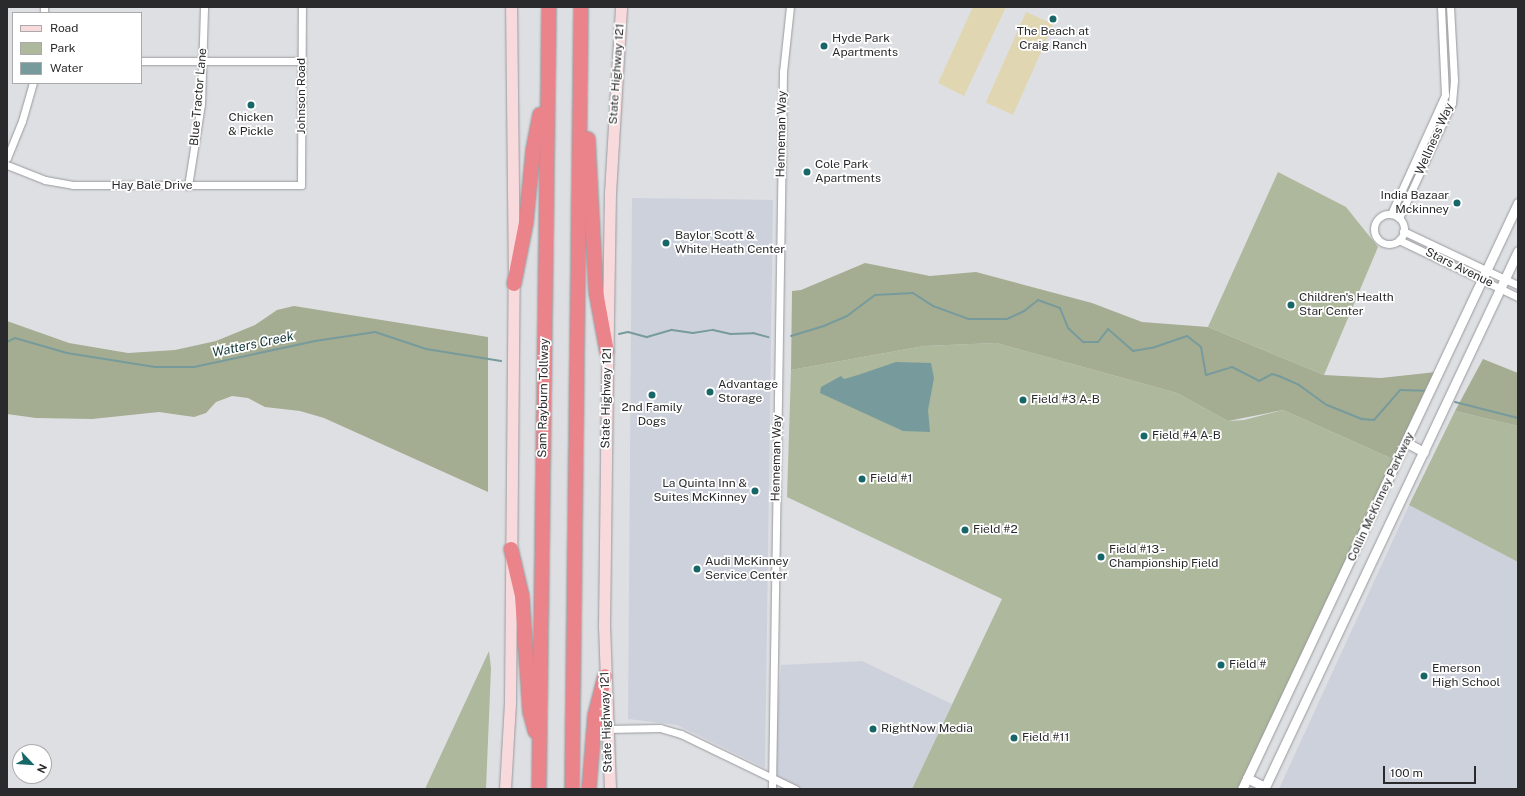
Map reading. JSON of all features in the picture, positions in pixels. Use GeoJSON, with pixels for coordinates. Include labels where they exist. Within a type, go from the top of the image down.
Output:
{"type":"FeatureCollection","features":[{"type":"Feature","properties":{"kind":"highway","name":"Sam Rayburn Tollway"},"geometry":{"type":"LineString","coordinates":[[539,789],[549,7]]}},
{"type":"Feature","properties":{"kind":"highway"},"geometry":{"type":"LineString","coordinates":[[572,789],[581,7]]}},
{"type":"Feature","properties":{"kind":"highway"},"geometry":{"type":"LineString","coordinates":[[580,44],[586,109],[596,292],[607,352]]}},
{"type":"Feature","properties":{"kind":"highway"},"geometry":{"type":"LineString","coordinates":[[514,284],[526,223],[533,150],[547,81]]}},
{"type":"Feature","properties":{"kind":"highway"},"geometry":{"type":"LineString","coordinates":[[511,549],[522,596],[530,712],[540,752]]}},
{"type":"Feature","properties":{"kind":"highway"},"geometry":{"type":"LineString","coordinates":[[589,789],[595,715],[605,676]]}},
{"type":"Feature","properties":{"kind":"main road"},"geometry":{"type":"LineString","coordinates":[[505,789],[510,702],[514,284],[511,7]]}},
{"type":"Feature","properties":{"kind":"main road","name":"State Highway 121"},"geometry":{"type":"LineString","coordinates":[[610,789],[605,676],[607,352],[610,193],[621,7]]}},
{"type":"Feature","properties":{"kind":"street","name":"Blue Tractor Lane"},"geometry":{"type":"LineString","coordinates":[[188,186],[199,122],[204,61],[204,7]]}},
{"type":"Feature","properties":{"kind":"street","name":"Johnson Road"},"geometry":{"type":"LineString","coordinates":[[301,185],[302,7]]}},
{"type":"Feature","properties":{"kind":"street","name":"Henneman Way"},"geometry":{"type":"LineString","coordinates":[[772,789],[783,72],[790,7]]}},
{"type":"Feature","properties":{"kind":"street","name":"Wellness Way"},"geometry":{"type":"LineString","coordinates":[[1391,214],[1445,96],[1441,7]]}},
{"type":"Feature","properties":{"kind":"street","name":"Wellness Way"},"geometry":{"type":"LineString","coordinates":[[1399,218],[1452,103],[1454,80],[1450,7]]}},
{"type":"Feature","properties":{"kind":"street"},"geometry":{"type":"LineString","coordinates":[[142,61],[302,62]]}},
{"type":"Feature","properties":{"kind":"street"},"geometry":{"type":"LineString","coordinates":[[7,158],[22,121],[33,84]]}},
{"type":"Feature","properties":{"kind":"street","name":"Hay Bale Drive"},"geometry":{"type":"LineString","coordinates":[[7,165],[45,180],[73,185],[301,185]]}},
{"type":"Feature","properties":{"kind":"street","name":"Collin McKinney Parkway"},"geometry":{"type":"LineString","coordinates":[[1242,789],[1407,443],[1518,203]]}},
{"type":"Feature","properties":{"kind":"street"},"geometry":{"type":"LineString","coordinates":[[1391,214],[1399,218],[1404,231],[1399,240],[1392,243],[1384,243],[1374,232],[1379,218],[1391,214]]}},
{"type":"Feature","properties":{"kind":"street","name":"Stars Avenue"},"geometry":{"type":"LineString","coordinates":[[1404,231],[1518,285]]}},
{"type":"Feature","properties":{"kind":"street","name":"Stars Avenue"},"geometry":{"type":"LineString","coordinates":[[1399,240],[1518,297]]}},
{"type":"Feature","properties":{"kind":"street","name":"Collin McKinney Parkway"},"geometry":{"type":"LineString","coordinates":[[1264,788],[1518,251]]}},
{"type":"Feature","properties":{"kind":"street"},"geometry":{"type":"LineString","coordinates":[[1407,443],[1424,452]]}},
{"type":"Feature","properties":{"kind":"street"},"geometry":{"type":"LineString","coordinates":[[607,729],[660,728],[674,732],[795,789]]}},
{"type":"Feature","properties":{"kind":"street"},"geometry":{"type":"LineString","coordinates":[[1247,778],[1264,788]]}},
{"type":"Feature","properties":{"kind":"shaded area"},"geometry":{"type":"Polygon","coordinates":[[[632,198],[773,200],[765,768],[677,725],[628,719],[632,198]]]}},
{"type":"Feature","properties":{"kind":"shaded area","name":"Emerson High School"},"geometry":{"type":"Polygon","coordinates":[[[1409,505],[1518,562],[1518,789],[1279,789],[1409,505]]]}},
{"type":"Feature","properties":{"kind":"shaded area"},"geometry":{"type":"Polygon","coordinates":[[[862,661],[952,704],[912,789],[795,789],[773,777],[781,665],[862,661]]]}},
{"type":"Feature","properties":{"kind":"green space"},"geometry":{"type":"Polygon","coordinates":[[[1278,172],[1346,207],[1378,247],[1324,375],[1208,327],[1278,172]]]}},
{"type":"Feature","properties":{"kind":"green space"},"geometry":{"type":"Polygon","coordinates":[[[865,263],[930,276],[976,272],[1092,303],[1142,322],[1208,327],[1324,375],[1381,378],[1436,372],[1395,460],[1283,410],[1228,421],[1177,393],[996,343],[924,346],[791,370],[792,291],[801,290],[865,263]]]}},
{"type":"Feature","properties":{"kind":"green space"},"geometry":{"type":"Polygon","coordinates":[[[294,306],[488,337],[488,492],[324,418],[300,411],[265,407],[248,398],[232,396],[216,402],[206,413],[194,417],[159,412],[92,419],[36,418],[7,414],[7,321],[69,343],[128,353],[175,350],[216,341],[255,325],[277,310],[294,306]]]}},
{"type":"Feature","properties":{"kind":"green space"},"geometry":{"type":"Polygon","coordinates":[[[996,343],[1177,393],[1228,421],[1244,420],[1283,410],[1395,460],[1238,789],[912,789],[1002,599],[787,497],[791,370],[924,346],[996,343]]]}},
{"type":"Feature","properties":{"kind":"green space"},"geometry":{"type":"Polygon","coordinates":[[[1483,359],[1518,373],[1518,426],[1455,411],[1483,359]]]}},
{"type":"Feature","properties":{"kind":"green space"},"geometry":{"type":"Polygon","coordinates":[[[1455,411],[1518,426],[1518,562],[1409,505],[1455,411]]]}},
{"type":"Feature","properties":{"kind":"green space"},"geometry":{"type":"Polygon","coordinates":[[[489,651],[491,668],[486,789],[425,789],[489,651]]]}},
{"type":"Feature","properties":{"kind":"sand"},"geometry":{"type":"Polygon","coordinates":[[[973,7],[1006,7],[964,96],[938,83],[973,7]]]}},
{"type":"Feature","properties":{"kind":"sand"},"geometry":{"type":"Polygon","coordinates":[[[1026,12],[1053,24],[1013,115],[986,102],[1026,12]]]}},
{"type":"Feature","properties":{"kind":"water"},"geometry":{"type":"Polygon","coordinates":[[[896,362],[931,363],[934,378],[928,410],[930,432],[903,431],[820,393],[821,387],[841,376],[844,379],[896,362]]]}},
{"type":"Feature","properties":{"kind":"waterway","name":"Watters Creek"},"geometry":{"type":"LineString","coordinates":[[791,336],[826,325],[847,316],[875,295],[913,293],[933,306],[968,319],[1007,319],[1024,311],[1038,300],[1060,308],[1068,328],[1083,342],[1098,342],[1108,329],[1133,351],[1155,347],[1187,336],[1201,347],[1206,375],[1232,367],[1259,381],[1272,374],[1299,385],[1327,405],[1362,419],[1374,420],[1400,390],[1425,391]]}},
{"type":"Feature","properties":{"kind":"waterway","name":"Watters Creek"},"geometry":{"type":"LineString","coordinates":[[619,334],[628,332],[647,337],[672,330],[693,333],[713,330],[730,334],[753,333],[768,337]]}},
{"type":"Feature","properties":{"kind":"waterway","name":"Watters Creek"},"geometry":{"type":"LineString","coordinates":[[7,342],[15,338],[67,353],[155,367],[194,367],[315,341],[375,332],[426,349],[501,361]]}},
{"type":"Feature","properties":{"kind":"waterway","name":"Watters Creek"},"geometry":{"type":"LineString","coordinates":[[1455,402],[1518,418]]}},
{"type":"Feature","properties":{"kind":"place","name":"The Beach at Craig Ranch"},"geometry":{"type":"Point","coordinates":[1053,19]}},
{"type":"Feature","properties":{"kind":"place","name":"Hyde Park Apartments"},"geometry":{"type":"Point","coordinates":[824,46]}},
{"type":"Feature","properties":{"kind":"place","name":"Chicken & Pickle"},"geometry":{"type":"Point","coordinates":[251,105]}},
{"type":"Feature","properties":{"kind":"place","name":"Cole Park Apartments"},"geometry":{"type":"Point","coordinates":[807,172]}},
{"type":"Feature","properties":{"kind":"place","name":"India Bazaar Mckinney"},"geometry":{"type":"Point","coordinates":[1457,203]}},
{"type":"Feature","properties":{"kind":"place","name":"Baylor Scott & White Heath Center"},"geometry":{"type":"Point","coordinates":[666,243]}},
{"type":"Feature","properties":{"kind":"place","name":"Children's Health Star Center"},"geometry":{"type":"Point","coordinates":[1291,305]}},
{"type":"Feature","properties":{"kind":"place","name":"Advantage Storage"},"geometry":{"type":"Point","coordinates":[710,392]}},
{"type":"Feature","properties":{"kind":"place","name":"2nd Family Dogs"},"geometry":{"type":"Point","coordinates":[652,395]}},
{"type":"Feature","properties":{"kind":"place","name":"Field #3 A-B"},"geometry":{"type":"Point","coordinates":[1023,400]}},
{"type":"Feature","properties":{"kind":"place","name":"Field #4 A-B"},"geometry":{"type":"Point","coordinates":[1144,436]}},
{"type":"Feature","properties":{"kind":"place","name":"Field #1"},"geometry":{"type":"Point","coordinates":[862,479]}},
{"type":"Feature","properties":{"kind":"place","name":"La Quinta Inn & Suites McKinney"},"geometry":{"type":"Point","coordinates":[755,491]}},
{"type":"Feature","properties":{"kind":"place","name":"Field #2"},"geometry":{"type":"Point","coordinates":[965,530]}},
{"type":"Feature","properties":{"kind":"place","name":"Field #13 - Championship Field"},"geometry":{"type":"Point","coordinates":[1101,557]}},
{"type":"Feature","properties":{"kind":"place","name":"Audi McKinney Service Center"},"geometry":{"type":"Point","coordinates":[697,569]}},
{"type":"Feature","properties":{"kind":"place","name":"Field #"},"geometry":{"type":"Point","coordinates":[1221,665]}},
{"type":"Feature","properties":{"kind":"place","name":"Emerson High School"},"geometry":{"type":"Point","coordinates":[1424,676]}},
{"type":"Feature","properties":{"kind":"place","name":"RightNow Media"},"geometry":{"type":"Point","coordinates":[873,729]}},
{"type":"Feature","properties":{"kind":"place","name":"Field #11"},"geometry":{"type":"Point","coordinates":[1014,738]}}]}
